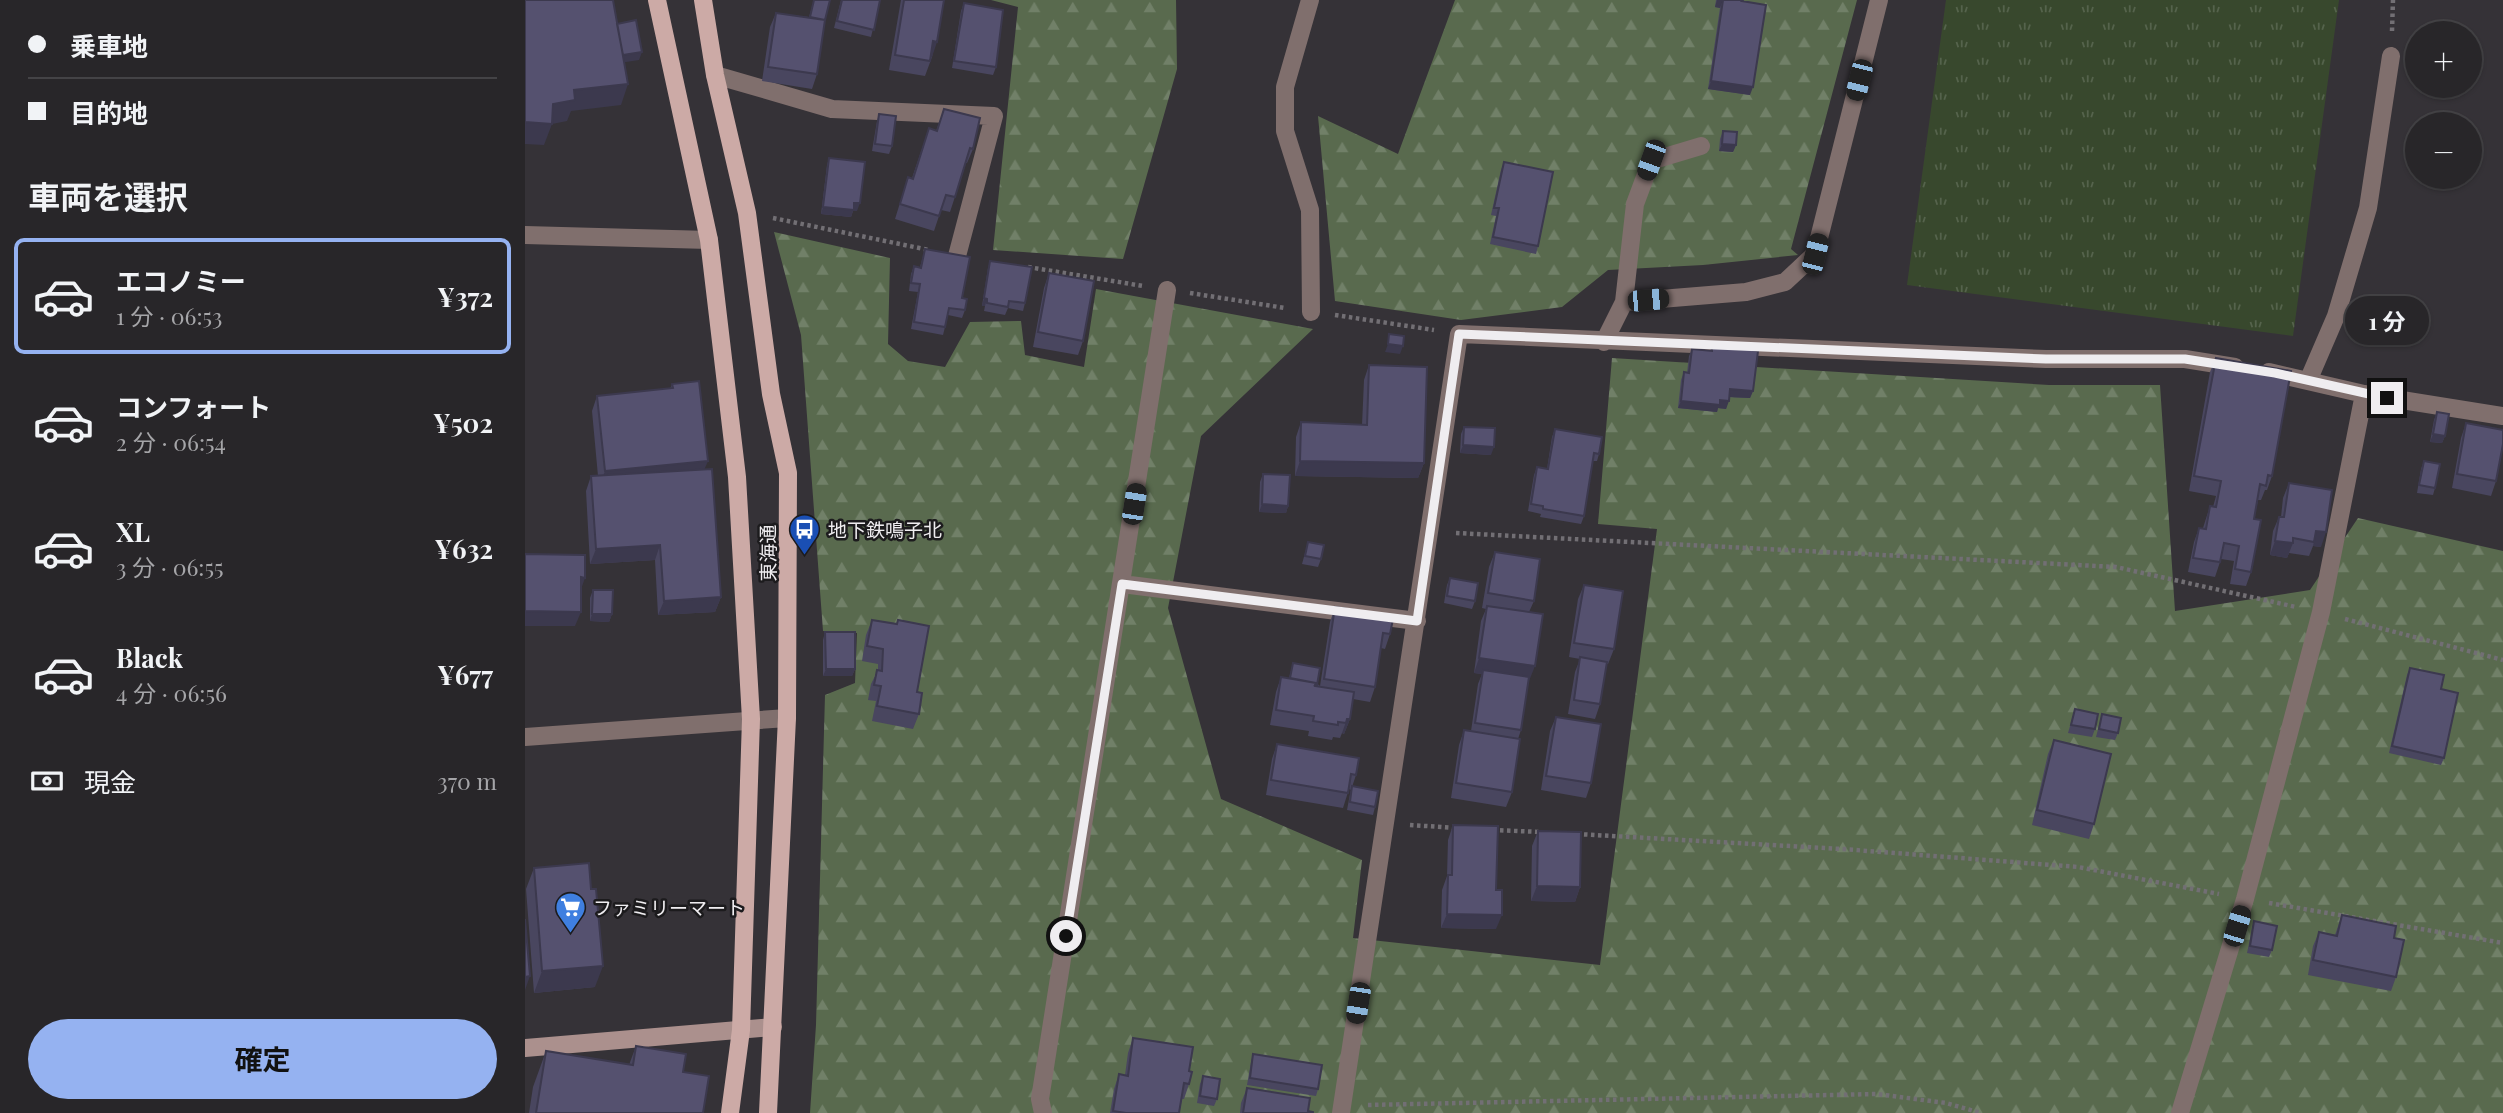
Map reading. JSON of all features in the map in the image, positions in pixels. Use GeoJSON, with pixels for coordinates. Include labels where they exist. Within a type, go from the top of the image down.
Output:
{"type":"FeatureCollection","features":[{"type":"Feature","properties":{"kind":"main road","name":"東海通"},"geometry":{"type":"LineString","coordinates":[[657,0],[709,240],[737,477],[751,719],[741,1030],[730,1113]]}},
{"type":"Feature","properties":{"kind":"main road","name":"東海通"},"geometry":{"type":"LineString","coordinates":[[703,0],[715,75],[747,213],[771,394],[788,473],[787,718],[768,1113]]}},
{"type":"Feature","properties":{"kind":"street"},"geometry":{"type":"LineString","coordinates":[[1310,0],[1285,87],[1286,131],[1310,210],[1311,312]]}},
{"type":"Feature","properties":{"kind":"street"},"geometry":{"type":"LineString","coordinates":[[1624,302],[1746,292],[1786,282],[1815,254],[1879,0]]}},
{"type":"Feature","properties":{"kind":"street"},"geometry":{"type":"LineString","coordinates":[[2308,381],[2336,316],[2368,208],[2391,56]]}},
{"type":"Feature","properties":{"kind":"street"},"geometry":{"type":"LineString","coordinates":[[715,75],[832,109],[994,116],[957,256]]}},
{"type":"Feature","properties":{"kind":"street"},"geometry":{"type":"LineString","coordinates":[[1604,342],[1624,302],[1635,204],[1651,160],[1700,146]]}},
{"type":"Feature","properties":{"kind":"street"},"geometry":{"type":"LineString","coordinates":[[525,235],[709,240]]}},
{"type":"Feature","properties":{"kind":"street"},"geometry":{"type":"LineString","coordinates":[[1044,1113],[1040,1099],[1167,290]]}},
{"type":"Feature","properties":{"kind":"street"},"geometry":{"type":"LineString","coordinates":[[1342,1109],[1459,334],[2046,359],[2185,359],[2275,373],[2364,394],[2503,416]]}},
{"type":"Feature","properties":{"kind":"street"},"geometry":{"type":"LineString","coordinates":[[2180,1113],[2245,899],[2321,612],[2364,394]]}},
{"type":"Feature","properties":{"kind":"street"},"geometry":{"type":"LineString","coordinates":[[1122,584],[1417,621]]}},
{"type":"Feature","properties":{"kind":"street"},"geometry":{"type":"LineString","coordinates":[[525,737],[787,718]]}},
{"type":"Feature","properties":{"kind":"street"},"geometry":{"type":"LineString","coordinates":[[525,1048],[772,1027]]}},
{"type":"Feature","properties":{"kind":"path"},"geometry":{"type":"LineString","coordinates":[[747,213],[957,256]]}},
{"type":"Feature","properties":{"kind":"path"},"geometry":{"type":"LineString","coordinates":[[1022,267],[1459,334]]}},
{"type":"Feature","properties":{"kind":"path"},"geometry":{"type":"LineString","coordinates":[[1430,532],[2116,567],[2321,612],[2503,660]]}},
{"type":"Feature","properties":{"kind":"path"},"geometry":{"type":"LineString","coordinates":[[1386,824],[1469,828]]}},
{"type":"Feature","properties":{"kind":"path"},"geometry":{"type":"LineString","coordinates":[[1482,829],[1552,833]]}},
{"type":"Feature","properties":{"kind":"path"},"geometry":{"type":"LineString","coordinates":[[1565,834],[1842,849],[2078,867],[2245,899],[2503,943]]}},
{"type":"Feature","properties":{"kind":"path"},"geometry":{"type":"LineString","coordinates":[[1342,1109],[1458,1101],[1877,1094],[1946,1103],[1981,1113]]}},
{"type":"Feature","properties":{"kind":"green space"},"geometry":{"type":"Polygon","coordinates":[[[991,0],[1176,0],[1177,69],[1123,259],[993,250],[1018,7],[991,0]]]}},
{"type":"Feature","properties":{"kind":"green space"},"geometry":{"type":"Polygon","coordinates":[[[1455,0],[1857,0],[1791,249],[1798,255],[1703,265],[1608,270],[1562,307],[1461,320],[1335,301],[1318,116],[1398,154],[1455,0]]]}},
{"type":"Feature","properties":{"kind":"green space"},"geometry":{"type":"Polygon","coordinates":[[[1946,0],[2339,0],[2293,336],[1907,285],[1946,0]]]}},
{"type":"Feature","properties":{"kind":"green space"},"geometry":{"type":"Polygon","coordinates":[[[774,232],[890,258],[888,344],[908,361],[945,367],[970,322],[1021,321],[1025,355],[1084,367],[1096,289],[1313,329],[1201,436],[1168,608],[1221,799],[1362,860],[1353,938],[1600,965],[1657,529],[1598,524],[1612,358],[2049,385],[2160,385],[2175,611],[2310,590],[2358,518],[2503,551],[2503,1113],[810,1113],[816,1025],[825,695],[855,683],[857,633],[823,631],[801,335],[774,232]]]}},
{"type":"Feature","properties":{"kind":"building"},"geometry":{"type":"Polygon","coordinates":[[[525,0],[613,0],[628,84],[574,90],[575,100],[553,104],[552,124],[525,122],[525,0]]]}},
{"type":"Feature","properties":{"kind":"building"},"geometry":{"type":"Polygon","coordinates":[[[814,0],[830,0],[825,20],[810,17],[814,0]]]}},
{"type":"Feature","properties":{"kind":"building"},"geometry":{"type":"Polygon","coordinates":[[[842,0],[880,0],[874,30],[837,21],[842,0]]]}},
{"type":"Feature","properties":{"kind":"building"},"geometry":{"type":"Polygon","coordinates":[[[904,0],[944,0],[937,42],[933,41],[930,61],[895,55],[904,0]]]}},
{"type":"Feature","properties":{"kind":"building"},"geometry":{"type":"Polygon","coordinates":[[[1723,0],[1743,0],[1766,5],[1753,87],[1711,81],[1723,0]]]}},
{"type":"Feature","properties":{"kind":"building"},"geometry":{"type":"Polygon","coordinates":[[[964,3],[1003,10],[996,67],[954,61],[964,3]]]}},
{"type":"Feature","properties":{"kind":"building"},"geometry":{"type":"Polygon","coordinates":[[[776,13],[825,20],[817,74],[768,67],[776,13]]]}},
{"type":"Feature","properties":{"kind":"building"},"geometry":{"type":"Polygon","coordinates":[[[636,20],[642,52],[623,55],[617,24],[636,20]]]}},
{"type":"Feature","properties":{"kind":"building"},"geometry":{"type":"Polygon","coordinates":[[[944,109],[980,118],[973,149],[970,148],[955,197],[946,195],[939,216],[900,204],[908,177],[913,179],[929,128],[937,131],[944,109]]]}},
{"type":"Feature","properties":{"kind":"building"},"geometry":{"type":"Polygon","coordinates":[[[879,114],[896,116],[892,146],[875,144],[879,114]]]}},
{"type":"Feature","properties":{"kind":"building"},"geometry":{"type":"Polygon","coordinates":[[[1723,131],[1737,132],[1736,145],[1722,144],[1723,131]]]}},
{"type":"Feature","properties":{"kind":"building"},"geometry":{"type":"Polygon","coordinates":[[[829,158],[865,162],[860,203],[854,203],[854,210],[823,207],[829,158]]]}},
{"type":"Feature","properties":{"kind":"building"},"geometry":{"type":"Polygon","coordinates":[[[1504,162],[1553,172],[1538,246],[1493,237],[1499,208],[1494,208],[1504,162]]]}},
{"type":"Feature","properties":{"kind":"building"},"geometry":{"type":"Polygon","coordinates":[[[925,249],[970,257],[962,298],[967,299],[965,310],[949,308],[945,327],[914,322],[920,284],[911,283],[914,266],[921,268],[925,249]]]}},
{"type":"Feature","properties":{"kind":"building"},"geometry":{"type":"Polygon","coordinates":[[[990,261],[1032,267],[1025,303],[1009,301],[1008,307],[987,303],[984,298],[990,261]]]}},
{"type":"Feature","properties":{"kind":"building"},"geometry":{"type":"Polygon","coordinates":[[[1049,273],[1094,281],[1083,341],[1038,332],[1049,273]]]}},
{"type":"Feature","properties":{"kind":"building"},"geometry":{"type":"Polygon","coordinates":[[[1389,334],[1404,336],[1403,346],[1388,344],[1389,334]]]}},
{"type":"Feature","properties":{"kind":"building"},"geometry":{"type":"Polygon","coordinates":[[[1712,346],[1752,347],[1751,350],[1758,351],[1753,391],[1730,389],[1729,401],[1720,400],[1720,405],[1681,401],[1684,372],[1689,373],[1692,349],[1712,351],[1712,346]]]}},
{"type":"Feature","properties":{"kind":"building"},"geometry":{"type":"Polygon","coordinates":[[[2216,358],[2291,371],[2272,476],[2268,475],[2266,486],[2260,484],[2254,519],[2261,520],[2251,572],[2235,569],[2239,546],[2224,543],[2220,562],[2193,558],[2199,528],[2206,529],[2210,506],[2216,507],[2221,481],[2194,476],[2216,358]]]}},
{"type":"Feature","properties":{"kind":"building"},"geometry":{"type":"Polygon","coordinates":[[[1369,365],[1427,367],[1424,463],[1300,461],[1301,422],[1367,425],[1369,365]]]}},
{"type":"Feature","properties":{"kind":"building"},"geometry":{"type":"Polygon","coordinates":[[[699,381],[708,461],[605,471],[597,396],[673,388],[672,384],[699,381]]]}},
{"type":"Feature","properties":{"kind":"building"},"geometry":{"type":"Polygon","coordinates":[[[2437,412],[2449,414],[2445,436],[2433,434],[2437,412]]]}},
{"type":"Feature","properties":{"kind":"building"},"geometry":{"type":"Polygon","coordinates":[[[2466,423],[2503,430],[2496,481],[2457,474],[2466,423]]]}},
{"type":"Feature","properties":{"kind":"building"},"geometry":{"type":"Polygon","coordinates":[[[1464,427],[1495,428],[1494,447],[1463,445],[1464,427]]]}},
{"type":"Feature","properties":{"kind":"building"},"geometry":{"type":"Polygon","coordinates":[[[1555,429],[1602,437],[1599,454],[1594,453],[1584,516],[1543,509],[1543,506],[1531,504],[1537,467],[1548,469],[1555,429]]]}},
{"type":"Feature","properties":{"kind":"building"},"geometry":{"type":"Polygon","coordinates":[[[2424,461],[2440,464],[2435,488],[2419,485],[2424,461]]]}},
{"type":"Feature","properties":{"kind":"building"},"geometry":{"type":"Polygon","coordinates":[[[712,469],[721,597],[664,601],[660,545],[596,549],[591,476],[712,469]]]}},
{"type":"Feature","properties":{"kind":"building"},"geometry":{"type":"Polygon","coordinates":[[[1263,474],[1290,475],[1288,506],[1262,504],[1263,474]]]}},
{"type":"Feature","properties":{"kind":"building"},"geometry":{"type":"Polygon","coordinates":[[[2289,483],[2332,490],[2326,532],[2316,531],[2314,542],[2293,538],[2293,543],[2275,541],[2279,517],[2284,517],[2289,483]]]}},
{"type":"Feature","properties":{"kind":"building"},"geometry":{"type":"Polygon","coordinates":[[[1308,542],[1324,545],[1321,559],[1305,556],[1308,542]]]}},
{"type":"Feature","properties":{"kind":"building"},"geometry":{"type":"Polygon","coordinates":[[[1495,552],[1540,559],[1534,601],[1488,593],[1495,552]]]}},
{"type":"Feature","properties":{"kind":"building"},"geometry":{"type":"Polygon","coordinates":[[[525,554],[585,555],[585,578],[581,577],[581,612],[525,611],[525,554]]]}},
{"type":"Feature","properties":{"kind":"building"},"geometry":{"type":"Polygon","coordinates":[[[1450,578],[1478,583],[1475,601],[1447,596],[1450,578]]]}},
{"type":"Feature","properties":{"kind":"building"},"geometry":{"type":"Polygon","coordinates":[[[1584,585],[1623,591],[1614,649],[1574,643],[1584,585]]]}},
{"type":"Feature","properties":{"kind":"building"},"geometry":{"type":"Polygon","coordinates":[[[593,590],[613,590],[612,614],[592,614],[593,590]]]}},
{"type":"Feature","properties":{"kind":"building"},"geometry":{"type":"Polygon","coordinates":[[[1487,606],[1543,614],[1535,666],[1479,658],[1487,606]]]}},
{"type":"Feature","properties":{"kind":"building"},"geometry":{"type":"Polygon","coordinates":[[[1335,607],[1386,615],[1386,618],[1393,619],[1390,634],[1383,633],[1375,687],[1324,679],[1335,607]]]}},
{"type":"Feature","properties":{"kind":"building"},"geometry":{"type":"Polygon","coordinates":[[[872,620],[897,624],[898,620],[929,626],[917,692],[922,693],[919,714],[877,706],[881,686],[874,685],[877,670],[882,671],[883,649],[867,646],[872,620]]]}},
{"type":"Feature","properties":{"kind":"building"},"geometry":{"type":"Polygon","coordinates":[[[825,632],[855,632],[855,669],[826,669],[825,632]]]}},
{"type":"Feature","properties":{"kind":"building"},"geometry":{"type":"Polygon","coordinates":[[[1580,657],[1607,662],[1600,704],[1574,700],[1580,657]]]}},
{"type":"Feature","properties":{"kind":"building"},"geometry":{"type":"Polygon","coordinates":[[[1293,663],[1320,668],[1317,685],[1290,678],[1293,663]]]}},
{"type":"Feature","properties":{"kind":"building"},"geometry":{"type":"Polygon","coordinates":[[[2410,668],[2444,675],[2441,689],[2458,693],[2444,758],[2392,746],[2410,668]]]}},
{"type":"Feature","properties":{"kind":"building"},"geometry":{"type":"Polygon","coordinates":[[[1483,670],[1529,677],[1521,730],[1475,723],[1483,670]]]}},
{"type":"Feature","properties":{"kind":"building"},"geometry":{"type":"Polygon","coordinates":[[[1281,677],[1354,692],[1350,719],[1347,719],[1346,723],[1338,722],[1338,725],[1313,721],[1314,716],[1276,710],[1281,677]]]}},
{"type":"Feature","properties":{"kind":"building"},"geometry":{"type":"Polygon","coordinates":[[[2075,709],[2098,714],[2095,729],[2071,725],[2075,709]]]}},
{"type":"Feature","properties":{"kind":"building"},"geometry":{"type":"Polygon","coordinates":[[[2102,714],[2121,718],[2118,733],[2099,729],[2102,714]]]}},
{"type":"Feature","properties":{"kind":"building"},"geometry":{"type":"Polygon","coordinates":[[[1556,717],[1601,724],[1591,783],[1546,776],[1556,717]]]}},
{"type":"Feature","properties":{"kind":"building"},"geometry":{"type":"Polygon","coordinates":[[[1464,730],[1520,739],[1512,792],[1456,783],[1464,730]]]}},
{"type":"Feature","properties":{"kind":"building"},"geometry":{"type":"Polygon","coordinates":[[[2054,740],[2111,754],[2094,824],[2037,810],[2054,740]]]}},
{"type":"Feature","properties":{"kind":"building"},"geometry":{"type":"Polygon","coordinates":[[[1277,744],[1359,758],[1356,775],[1351,774],[1348,793],[1271,780],[1277,744]]]}},
{"type":"Feature","properties":{"kind":"building"},"geometry":{"type":"Polygon","coordinates":[[[1352,786],[1378,791],[1375,807],[1350,802],[1352,786]]]}},
{"type":"Feature","properties":{"kind":"building"},"geometry":{"type":"Polygon","coordinates":[[[1453,825],[1498,826],[1496,890],[1502,890],[1502,915],[1447,914],[1448,875],[1452,875],[1453,825]]]}},
{"type":"Feature","properties":{"kind":"building"},"geometry":{"type":"Polygon","coordinates":[[[1538,831],[1581,832],[1580,887],[1537,886],[1538,831]]]}},
{"type":"Feature","properties":{"kind":"building"},"geometry":{"type":"Polygon","coordinates":[[[589,863],[591,889],[596,889],[603,966],[542,971],[534,868],[589,863]]]}},
{"type":"Feature","properties":{"kind":"building"},"geometry":{"type":"Polygon","coordinates":[[[2342,915],[2396,926],[2394,938],[2404,940],[2396,977],[2313,960],[2319,932],[2337,936],[2342,915]]]}},
{"type":"Feature","properties":{"kind":"building"},"geometry":{"type":"Polygon","coordinates":[[[525,919],[530,976],[525,977],[525,919]]]}},
{"type":"Feature","properties":{"kind":"building"},"geometry":{"type":"Polygon","coordinates":[[[2254,921],[2277,926],[2272,950],[2250,946],[2254,921]]]}},
{"type":"Feature","properties":{"kind":"building"},"geometry":{"type":"Polygon","coordinates":[[[1133,1038],[1193,1047],[1189,1071],[1192,1072],[1189,1084],[1184,1083],[1179,1113],[1113,1111],[1119,1074],[1128,1076],[1133,1038]]]}},
{"type":"Feature","properties":{"kind":"building"},"geometry":{"type":"Polygon","coordinates":[[[636,1046],[686,1054],[683,1072],[709,1076],[703,1113],[536,1113],[546,1051],[633,1065],[636,1046]]]}},
{"type":"Feature","properties":{"kind":"building"},"geometry":{"type":"Polygon","coordinates":[[[1253,1054],[1322,1065],[1318,1089],[1250,1078],[1253,1054]]]}},
{"type":"Feature","properties":{"kind":"building"},"geometry":{"type":"Polygon","coordinates":[[[1203,1076],[1220,1079],[1217,1099],[1200,1096],[1203,1076]]]}},
{"type":"Feature","properties":{"kind":"building"},"geometry":{"type":"Polygon","coordinates":[[[1247,1088],[1310,1098],[1308,1111],[1313,1113],[1243,1113],[1247,1088]]]}},
{"type":"Feature","properties":{"kind":"place","name":"地下鉄鳴子北"},"geometry":{"type":"Point","coordinates":[805,556]}},
{"type":"Feature","properties":{"kind":"place","name":"ファミリーマート"},"geometry":{"type":"Point","coordinates":[570,934]}},
{"type":"Feature","properties":{"kind":"route"},"geometry":{"type":"LineString","coordinates":[[1066,936],[1122,584],[1417,621],[1459,334],[2046,359],[2185,359],[2275,373],[2387,398]]}}]}
